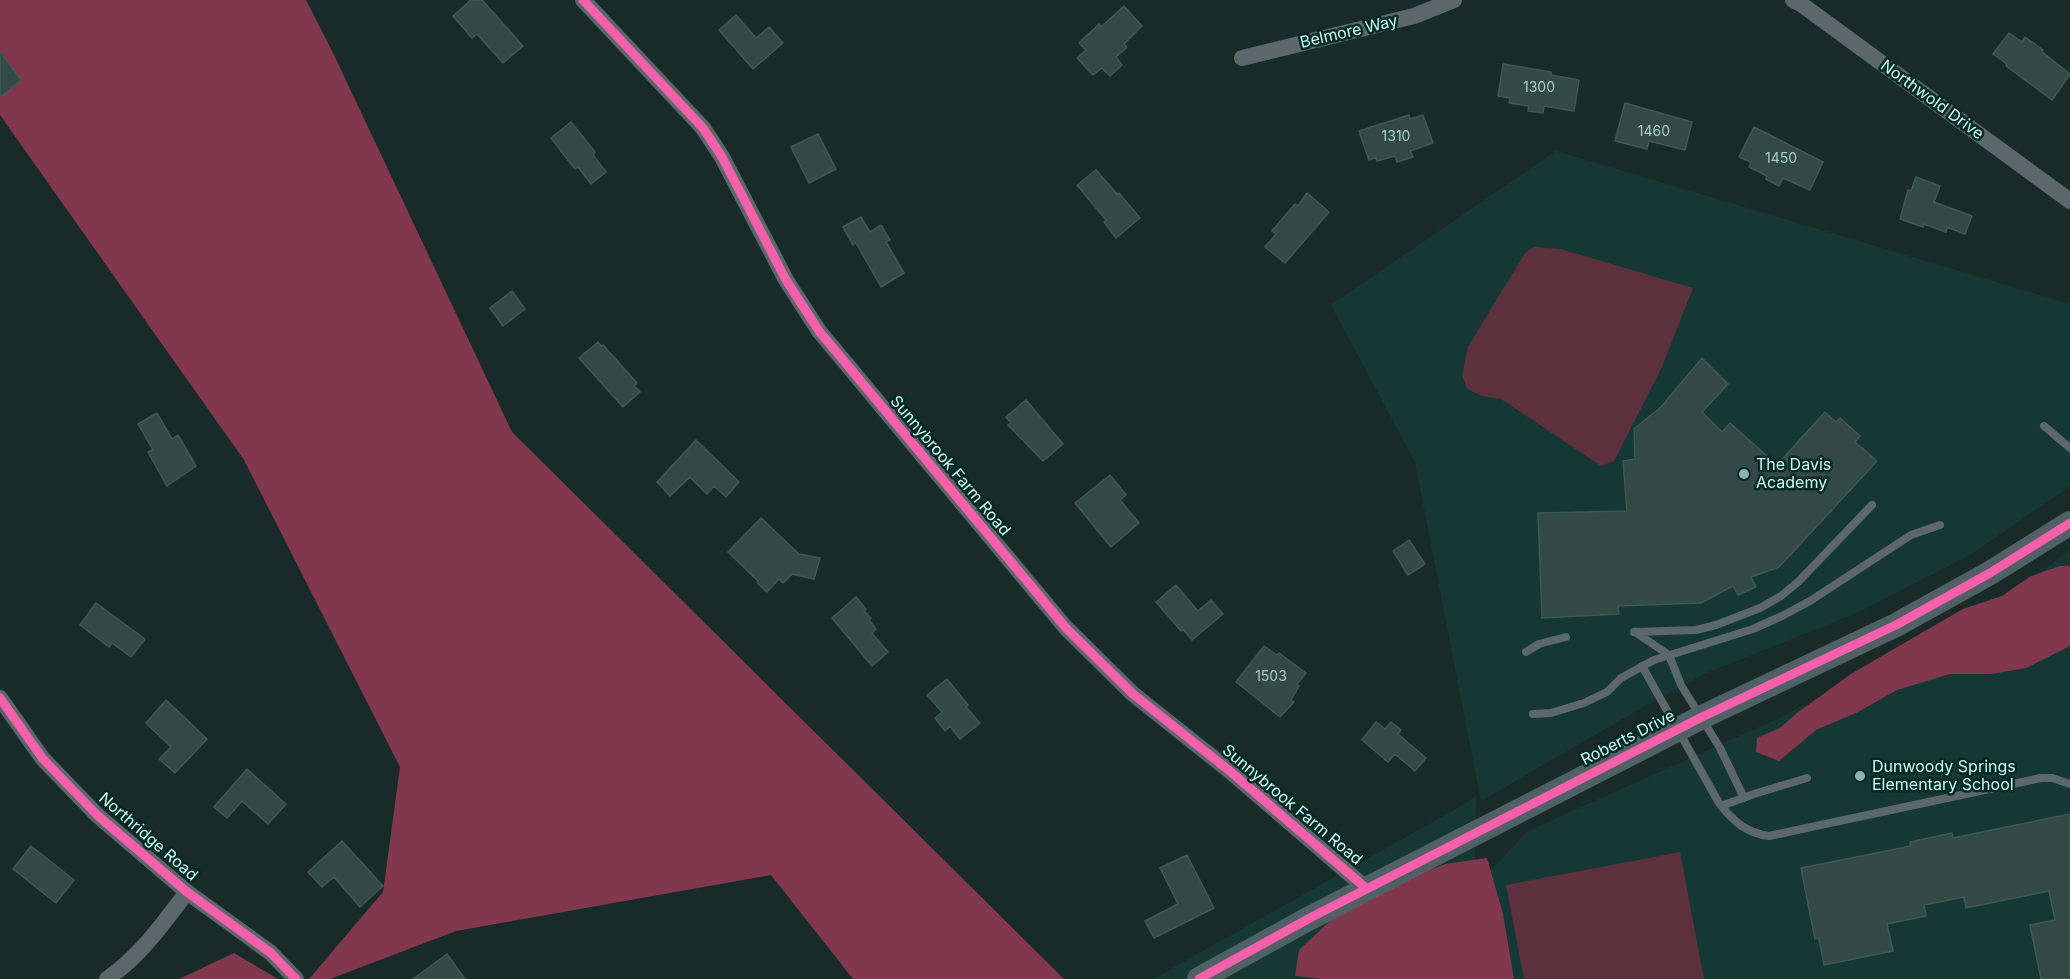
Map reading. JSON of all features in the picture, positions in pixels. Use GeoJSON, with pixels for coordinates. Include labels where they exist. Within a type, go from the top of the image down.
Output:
{"type":"FeatureCollection","features":[{"type":"Feature","properties":{"kind":"street","name":"Sunnybrook Farm Road"},"geometry":{"type":"LineString","coordinates":[[583,0],[703,128],[722,157],[786,280],[819,331],[1066,628],[1133,694],[1232,772],[1367,889]]}},
{"type":"Feature","properties":{"kind":"street","name":"Belmore Way"},"geometry":{"type":"LineString","coordinates":[[1242,58],[1414,16],[1454,0]]}},
{"type":"Feature","properties":{"kind":"street","name":"Northwold Drive"},"geometry":{"type":"LineString","coordinates":[[1793,0],[2070,201]]}},
{"type":"Feature","properties":{"kind":"street","name":"Roberts Drive"},"geometry":{"type":"LineString","coordinates":[[1199,979],[1221,971],[1367,889],[1678,729],[1896,625],[2068,527]]}},
{"type":"Feature","properties":{"kind":"street","name":"Northridge Road"},"geometry":{"type":"LineString","coordinates":[[0,698],[43,759],[97,815],[187,892],[272,953],[296,979]]}},
{"type":"Feature","properties":{"kind":"street"},"geometry":{"type":"LineString","coordinates":[[106,979],[150,942],[187,892]]}},
{"type":"Feature","properties":{"kind":"lane"},"geometry":{"type":"LineString","coordinates":[[2044,426],[2070,448]]}},
{"type":"Feature","properties":{"kind":"lane"},"geometry":{"type":"LineString","coordinates":[[1744,798],[1720,748],[1681,685],[1669,655],[1634,632],[1696,630],[1760,608],[1781,596],[1798,582],[1872,505]]}},
{"type":"Feature","properties":{"kind":"lane"},"geometry":{"type":"LineString","coordinates":[[1533,714],[1551,713],[1584,703],[1607,692],[1621,678],[1642,666],[1669,655],[1753,629],[1782,616],[1810,601],[1896,544],[1940,525]]}},
{"type":"Feature","properties":{"kind":"lane"},"geometry":{"type":"LineString","coordinates":[[1526,652],[1539,644],[1566,637]]}},
{"type":"Feature","properties":{"kind":"lane"},"geometry":{"type":"LineString","coordinates":[[1642,666],[1721,806],[1729,816],[1749,832],[1769,836],[2024,780],[2052,778],[2070,784]]}},
{"type":"Feature","properties":{"kind":"lane"},"geometry":{"type":"LineString","coordinates":[[1721,806],[1807,778]]}},
{"type":"Feature","properties":{"kind":"shaded area"},"geometry":{"type":"Polygon","coordinates":[[[0,0],[306,0],[512,432],[1064,979],[853,979],[771,875],[456,931],[330,979],[309,979],[383,892],[400,767],[244,460],[0,115],[0,0]]]}},
{"type":"Feature","properties":{"kind":"shaded area","name":"The Davis Academy"},"geometry":{"type":"Polygon","coordinates":[[[1556,151],[2070,304],[2070,486],[1970,555],[1857,613],[1704,674],[1481,801],[1415,462],[1331,305],[1556,151]]]}},
{"type":"Feature","properties":{"kind":"shaded area"},"geometry":{"type":"Polygon","coordinates":[[[1534,247],[1561,249],[1693,288],[1662,367],[1614,461],[1601,466],[1501,399],[1482,396],[1467,389],[1462,375],[1468,347],[1525,253],[1534,247]]]}},
{"type":"Feature","properties":{"kind":"shaded area","name":"Dunwoody Springs Elementary School"},"geometry":{"type":"Polygon","coordinates":[[[2070,549],[2070,979],[1509,979],[1490,871],[1528,831],[1773,721],[2008,601],[2070,549]]]}},
{"type":"Feature","properties":{"kind":"shaded area"},"geometry":{"type":"Polygon","coordinates":[[[2060,566],[2070,566],[2070,646],[2026,668],[1991,674],[1950,674],[1897,690],[1858,712],[1816,730],[1779,761],[1756,752],[1757,738],[1780,728],[1851,674],[1963,609],[2002,596],[2031,576],[2060,566]]]}},
{"type":"Feature","properties":{"kind":"shaded area"},"geometry":{"type":"Polygon","coordinates":[[[1476,796],[1475,874],[1494,979],[1153,979],[1458,808],[1476,796]]]}},
{"type":"Feature","properties":{"kind":"shaded area"},"geometry":{"type":"Polygon","coordinates":[[[1680,852],[1704,979],[1524,979],[1506,885],[1680,852]]]}},
{"type":"Feature","properties":{"kind":"shaded area"},"geometry":{"type":"Polygon","coordinates":[[[1487,858],[1503,914],[1514,979],[1323,979],[1295,976],[1299,950],[1331,920],[1388,887],[1445,864],[1487,858]]]}},
{"type":"Feature","properties":{"kind":"shaded area"},"geometry":{"type":"Polygon","coordinates":[[[234,953],[278,979],[179,979],[234,953]]]}},
{"type":"Feature","properties":{"kind":"building"},"geometry":{"type":"Polygon","coordinates":[[[471,0],[482,0],[523,46],[503,63],[477,34],[472,38],[453,16],[471,0]]]}},
{"type":"Feature","properties":{"kind":"building"},"geometry":{"type":"Polygon","coordinates":[[[1124,6],[1142,26],[1124,44],[1127,47],[1116,57],[1122,65],[1110,76],[1102,68],[1093,75],[1077,58],[1086,50],[1079,43],[1099,24],[1101,27],[1124,6]]]}},
{"type":"Feature","properties":{"kind":"building"},"geometry":{"type":"Polygon","coordinates":[[[736,15],[756,38],[769,27],[783,43],[753,69],[719,30],[736,15]]]}},
{"type":"Feature","properties":{"kind":"building"},"geometry":{"type":"Polygon","coordinates":[[[2009,33],[2022,42],[2025,37],[2070,74],[2052,100],[1993,54],[2009,33]]]}},
{"type":"Feature","properties":{"kind":"building"},"geometry":{"type":"Polygon","coordinates":[[[0,52],[21,80],[0,97],[0,52]]]}},
{"type":"Feature","properties":{"kind":"building"},"geometry":{"type":"Polygon","coordinates":[[[1503,64],[1551,72],[1551,75],[1579,80],[1574,111],[1544,106],[1543,113],[1528,111],[1529,106],[1509,103],[1510,98],[1498,96],[1503,64]]]}},
{"type":"Feature","properties":{"kind":"building"},"geometry":{"type":"Polygon","coordinates":[[[1625,103],[1692,122],[1685,150],[1649,141],[1647,149],[1615,141],[1625,103]]]}},
{"type":"Feature","properties":{"kind":"building"},"geometry":{"type":"Polygon","coordinates":[[[1409,115],[1410,119],[1423,115],[1433,143],[1410,151],[1413,157],[1397,162],[1395,156],[1377,161],[1376,157],[1369,160],[1359,131],[1409,115]]]}},
{"type":"Feature","properties":{"kind":"building"},"geometry":{"type":"Polygon","coordinates":[[[571,122],[595,152],[593,155],[606,172],[591,184],[578,167],[575,169],[551,138],[571,122]]]}},
{"type":"Feature","properties":{"kind":"building"},"geometry":{"type":"Polygon","coordinates":[[[1754,127],[1823,162],[1810,190],[1783,178],[1779,186],[1766,179],[1767,176],[1749,167],[1751,162],[1739,157],[1754,127]]]}},
{"type":"Feature","properties":{"kind":"building"},"geometry":{"type":"Polygon","coordinates":[[[818,134],[836,169],[809,183],[791,147],[818,134]]]}},
{"type":"Feature","properties":{"kind":"building"},"geometry":{"type":"Polygon","coordinates":[[[1096,170],[1140,218],[1116,238],[1104,222],[1106,220],[1077,185],[1096,170]]]}},
{"type":"Feature","properties":{"kind":"building"},"geometry":{"type":"Polygon","coordinates":[[[1916,177],[1940,186],[1934,202],[1972,216],[1965,234],[1947,227],[1946,232],[1900,219],[1908,190],[1911,191],[1916,177]]]}},
{"type":"Feature","properties":{"kind":"building"},"geometry":{"type":"Polygon","coordinates":[[[1307,193],[1329,212],[1285,263],[1265,247],[1276,234],[1272,231],[1295,204],[1298,206],[1307,193]]]}},
{"type":"Feature","properties":{"kind":"building"},"geometry":{"type":"Polygon","coordinates":[[[861,217],[870,232],[881,225],[890,240],[886,242],[904,273],[881,287],[856,243],[853,245],[843,227],[861,217]]]}},
{"type":"Feature","properties":{"kind":"building"},"geometry":{"type":"Polygon","coordinates":[[[512,291],[525,309],[503,326],[490,308],[512,291]]]}},
{"type":"Feature","properties":{"kind":"building"},"geometry":{"type":"Polygon","coordinates":[[[598,342],[637,383],[634,386],[640,392],[623,407],[579,358],[598,342]]]}},
{"type":"Feature","properties":{"kind":"building"},"geometry":{"type":"Polygon","coordinates":[[[1702,358],[1728,384],[1702,412],[1722,432],[1730,423],[1777,465],[1825,412],[1836,422],[1840,418],[1860,436],[1855,442],[1877,461],[1779,567],[1751,577],[1756,587],[1738,595],[1733,586],[1701,603],[1618,606],[1619,614],[1542,618],[1538,513],[1627,511],[1623,461],[1635,459],[1634,429],[1661,407],[1702,358]]]}},
{"type":"Feature","properties":{"kind":"building"},"geometry":{"type":"Polygon","coordinates":[[[1026,400],[1063,444],[1043,461],[1008,425],[1011,423],[1006,417],[1026,400]]]}},
{"type":"Feature","properties":{"kind":"building"},"geometry":{"type":"Polygon","coordinates":[[[157,413],[172,439],[178,435],[196,466],[167,486],[148,452],[153,450],[138,424],[157,413]]]}},
{"type":"Feature","properties":{"kind":"building"},"geometry":{"type":"Polygon","coordinates":[[[696,440],[739,482],[726,497],[714,486],[707,494],[690,477],[670,496],[657,482],[696,440]]]}},
{"type":"Feature","properties":{"kind":"building"},"geometry":{"type":"Polygon","coordinates":[[[1110,475],[1126,495],[1120,500],[1139,523],[1111,547],[1075,503],[1110,475]]]}},
{"type":"Feature","properties":{"kind":"building"},"geometry":{"type":"Polygon","coordinates":[[[761,518],[799,554],[820,558],[814,579],[792,574],[783,583],[779,579],[767,592],[728,552],[761,518]]]}},
{"type":"Feature","properties":{"kind":"building"},"geometry":{"type":"Polygon","coordinates":[[[1409,540],[1425,564],[1408,575],[1393,551],[1409,540]]]}},
{"type":"Feature","properties":{"kind":"building"},"geometry":{"type":"Polygon","coordinates":[[[1176,585],[1198,611],[1211,600],[1223,614],[1192,640],[1156,602],[1176,585]]]}},
{"type":"Feature","properties":{"kind":"building"},"geometry":{"type":"Polygon","coordinates":[[[856,597],[866,609],[864,611],[871,618],[869,620],[876,629],[872,633],[888,652],[872,666],[832,618],[856,597]]]}},
{"type":"Feature","properties":{"kind":"building"},"geometry":{"type":"Polygon","coordinates":[[[96,603],[145,639],[131,657],[112,643],[109,647],[80,625],[96,603]]]}},
{"type":"Feature","properties":{"kind":"building"},"geometry":{"type":"Polygon","coordinates":[[[1264,646],[1277,655],[1279,653],[1306,673],[1297,684],[1299,686],[1291,700],[1294,702],[1280,717],[1236,682],[1264,646]]]}},
{"type":"Feature","properties":{"kind":"building"},"geometry":{"type":"Polygon","coordinates":[[[947,679],[980,723],[960,739],[950,726],[945,731],[935,718],[942,712],[927,695],[947,679]]]}},
{"type":"Feature","properties":{"kind":"building"},"geometry":{"type":"Polygon","coordinates":[[[166,700],[207,739],[175,773],[159,759],[171,747],[146,723],[166,700]]]}},
{"type":"Feature","properties":{"kind":"building"},"geometry":{"type":"Polygon","coordinates":[[[1376,722],[1385,729],[1391,722],[1401,730],[1398,734],[1426,758],[1415,771],[1395,754],[1388,762],[1362,740],[1376,722]]]}},
{"type":"Feature","properties":{"kind":"building"},"geometry":{"type":"Polygon","coordinates":[[[247,769],[286,804],[268,824],[242,801],[227,818],[214,807],[247,769]]]}},
{"type":"Feature","properties":{"kind":"building"},"geometry":{"type":"Polygon","coordinates":[[[2070,814],[2070,979],[2041,979],[2030,925],[2055,920],[2049,891],[1966,908],[1964,897],[1924,905],[1926,916],[1887,924],[1893,951],[1824,965],[1819,938],[1815,939],[1801,868],[1911,846],[1910,842],[1952,833],[1953,838],[2070,814]]]}},
{"type":"Feature","properties":{"kind":"building"},"geometry":{"type":"Polygon","coordinates":[[[342,841],[383,886],[360,907],[334,877],[322,887],[308,872],[342,841]]]}},
{"type":"Feature","properties":{"kind":"building"},"geometry":{"type":"Polygon","coordinates":[[[31,846],[74,880],[56,903],[13,869],[31,846]]]}},
{"type":"Feature","properties":{"kind":"building"},"geometry":{"type":"Polygon","coordinates":[[[1187,855],[1214,908],[1154,938],[1145,921],[1178,904],[1160,868],[1187,855]]]}},
{"type":"Feature","properties":{"kind":"building"},"geometry":{"type":"Polygon","coordinates":[[[447,954],[465,979],[413,979],[447,954]]]}},
{"type":"Feature","properties":{"kind":"cycle path"},"geometry":{"type":"LineString","coordinates":[[583,0],[703,128],[722,157],[786,280],[819,331],[1066,628],[1133,694],[1231,772],[1367,889]]}},
{"type":"Feature","properties":{"kind":"cycle path"},"geometry":{"type":"LineString","coordinates":[[1199,979],[1308,919],[1700,718],[1896,625],[1990,573],[2070,523]]}},
{"type":"Feature","properties":{"kind":"cycle path"},"geometry":{"type":"LineString","coordinates":[[0,698],[43,759],[97,815],[187,892],[271,953],[296,979]]}},
{"type":"Feature","properties":{"kind":"place","name":"The Davis Academy"},"geometry":{"type":"Point","coordinates":[1744,474]}},
{"type":"Feature","properties":{"kind":"place","name":"Dunwoody Springs Elementary School"},"geometry":{"type":"Point","coordinates":[1860,776]}}]}
